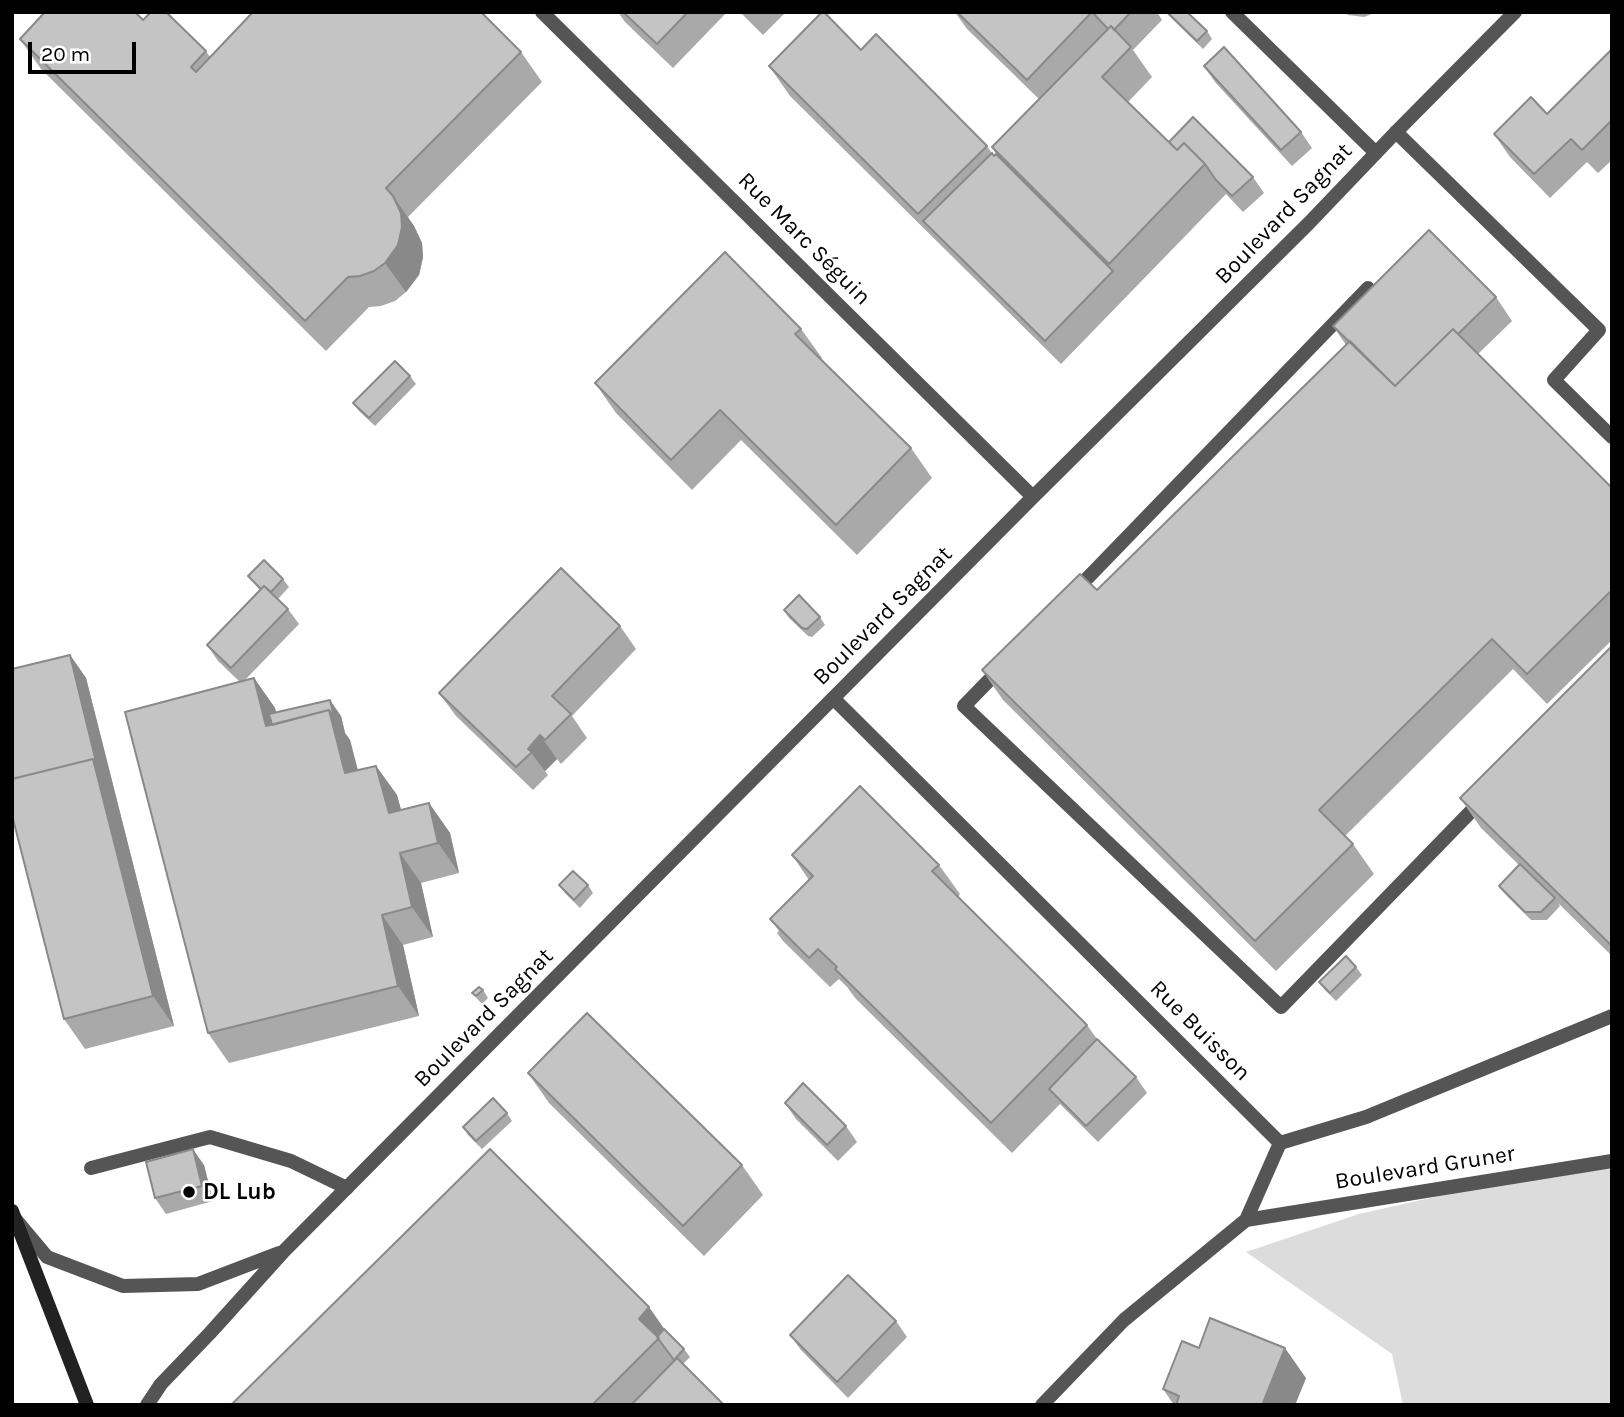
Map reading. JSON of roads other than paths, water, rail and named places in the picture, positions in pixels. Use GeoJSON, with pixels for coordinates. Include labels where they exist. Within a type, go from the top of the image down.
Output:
{"type":"FeatureCollection","features":[{"type":"Feature","properties":{"kind":"main road"},"geometry":{"type":"LineString","coordinates":[[14,1215],[87,1405]]}},
{"type":"Feature","properties":{"kind":"street","name":"Rue Marc Séguin"},"geometry":{"type":"LineString","coordinates":[[542,12],[1034,497]]}},
{"type":"Feature","properties":{"kind":"street"},"geometry":{"type":"LineString","coordinates":[[1232,12],[1376,153]]}},
{"type":"Feature","properties":{"kind":"street","name":"Boulevard Sagnat"},"geometry":{"type":"LineString","coordinates":[[147,1405],[161,1384],[284,1251],[1309,223],[1515,12]]}},
{"type":"Feature","properties":{"kind":"street"},"geometry":{"type":"LineString","coordinates":[[1396,132],[1599,330],[1554,380],[1612,437]]}},
{"type":"Feature","properties":{"kind":"street"},"geometry":{"type":"LineString","coordinates":[[1060,607],[1368,288]]}},
{"type":"Feature","properties":{"kind":"street"},"geometry":{"type":"LineString","coordinates":[[1012,656],[964,706],[1281,1007],[1495,786]]}},
{"type":"Feature","properties":{"kind":"street","name":"Rue Buisson"},"geometry":{"type":"LineString","coordinates":[[834,698],[1280,1143]]}},
{"type":"Feature","properties":{"kind":"street"},"geometry":{"type":"LineString","coordinates":[[1042,1405],[1124,1320],[1246,1220],[1280,1143],[1366,1116],[1612,1017]]}},
{"type":"Feature","properties":{"kind":"street"},"geometry":{"type":"LineString","coordinates":[[91,1168],[211,1137],[291,1161],[347,1188]]}},
{"type":"Feature","properties":{"kind":"street","name":"Boulevard Gruner"},"geometry":{"type":"LineString","coordinates":[[1246,1220],[1612,1161]]}},
{"type":"Feature","properties":{"kind":"street"},"geometry":{"type":"LineString","coordinates":[[14,1215],[47,1257],[123,1286],[198,1284],[284,1251]]}},
{"type":"Feature","properties":{"kind":"place","name":"DL Lub"},"geometry":{"type":"Point","coordinates":[189,1192]}}]}
